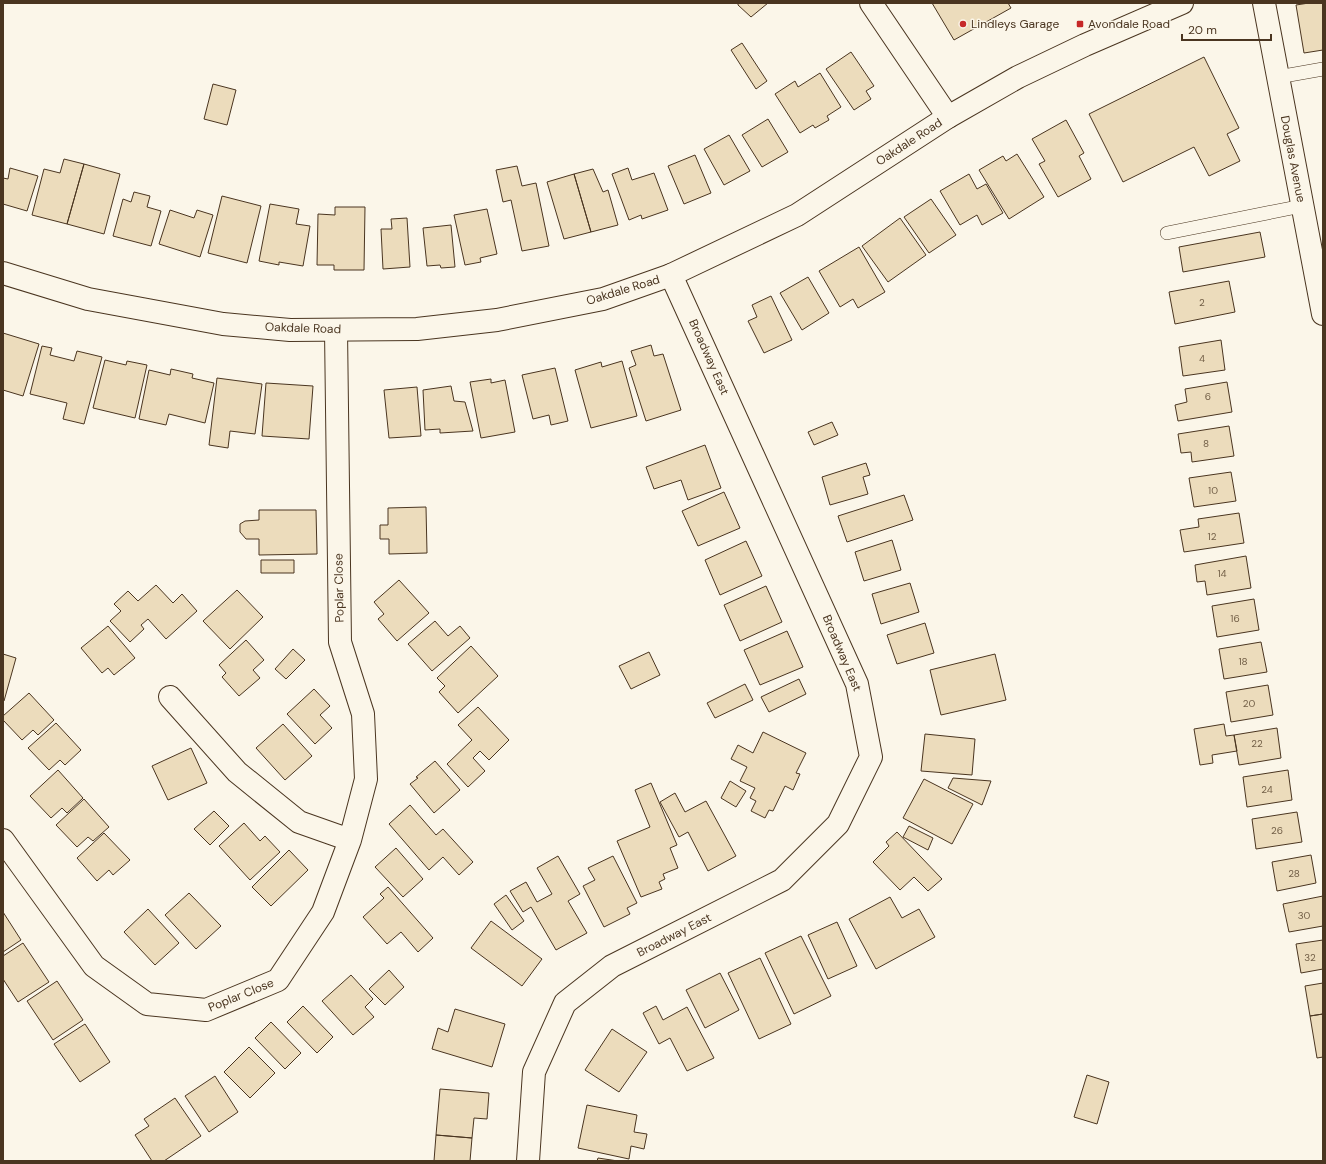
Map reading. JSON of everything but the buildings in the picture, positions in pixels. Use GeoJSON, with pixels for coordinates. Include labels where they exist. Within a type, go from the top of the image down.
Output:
{"type":"FeatureCollection","features":[{"type":"Feature","properties":{"kind":"street"},"geometry":{"type":"LineString","coordinates":[[871,3],[948,117]]}},
{"type":"Feature","properties":{"kind":"street","name":"Oakdale Road"},"geometry":{"type":"LineString","coordinates":[[3,273],[88,300],[222,324],[290,330],[417,328],[497,320],[603,299],[672,275],[797,215],[948,117],[1018,77],[1085,45],[1182,3]]}},
{"type":"Feature","properties":{"kind":"street","name":"Douglas Avenue"},"geometry":{"type":"LineString","coordinates":[[1264,3],[1323,314]]}},
{"type":"Feature","properties":{"kind":"street","name":"Broadway East"},"geometry":{"type":"LineString","coordinates":[[528,1161],[534,1072],[565,1003],[612,966],[782,880],[838,824],[871,757],[857,684],[672,275]]}},
{"type":"Feature","properties":{"kind":"street","name":"Poplar Close"},"geometry":{"type":"LineString","coordinates":[[3,840],[94,966],[147,1004],[206,1010],[278,980],[324,912],[350,840],[366,779],[363,714],[340,642],[336,330]]}},
{"type":"Feature","properties":{"kind":"street"},"geometry":{"type":"LineString","coordinates":[[170,697],[237,772],[299,822],[350,840]]}},
{"type":"Feature","properties":{"kind":"lane"},"geometry":{"type":"LineString","coordinates":[[1278,77],[1323,69]]}},
{"type":"Feature","properties":{"kind":"lane"},"geometry":{"type":"LineString","coordinates":[[1167,233],[1302,206]]}},
{"type":"Feature","properties":{"kind":"place","name":"Lindleys Garage"},"geometry":{"type":"Point","coordinates":[963,24]}},
{"type":"Feature","properties":{"kind":"place","name":"Avondale Road"},"geometry":{"type":"Point","coordinates":[1080,24]}}]}
